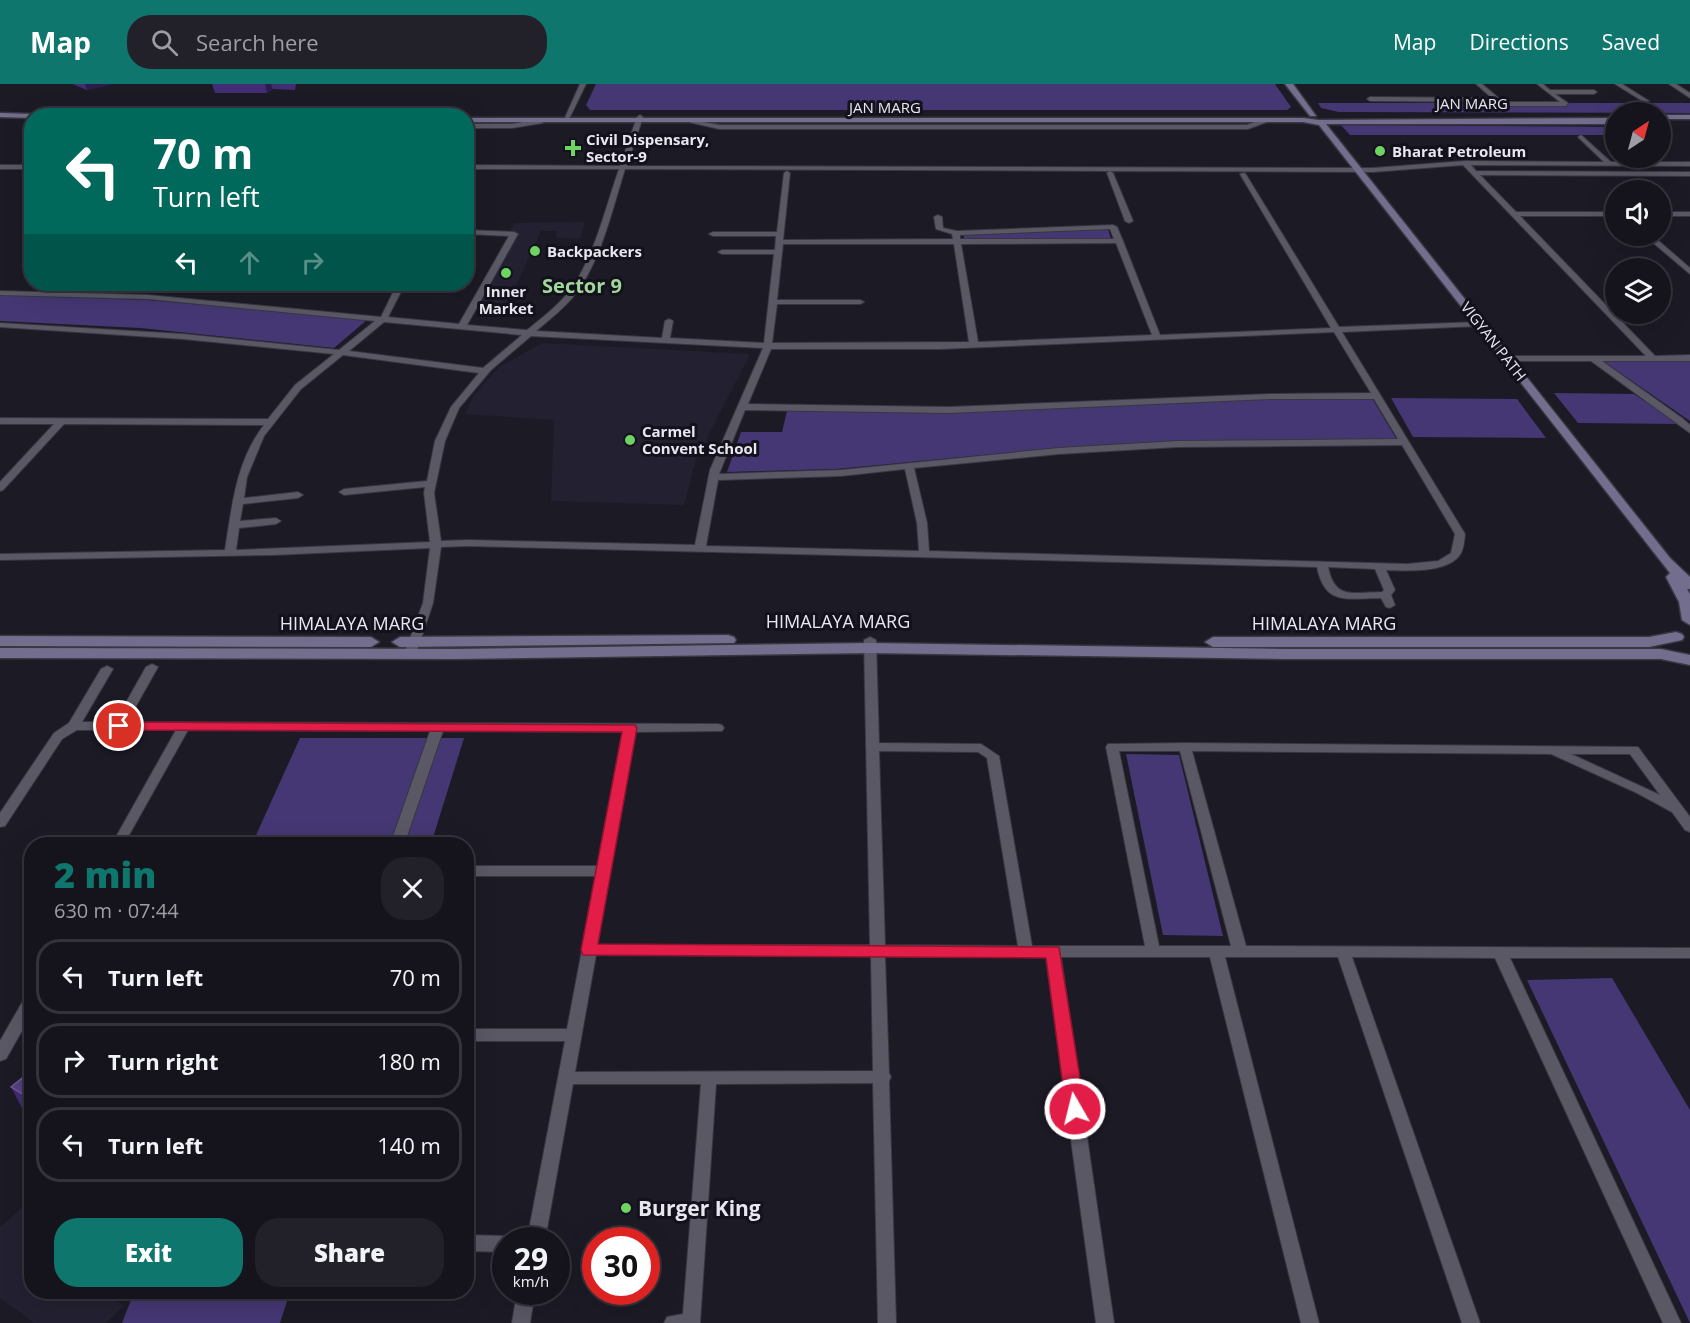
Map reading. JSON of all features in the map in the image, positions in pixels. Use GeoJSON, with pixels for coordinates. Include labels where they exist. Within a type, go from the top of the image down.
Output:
{"type":"FeatureCollection","features":[{"type":"Feature","properties":{"kind":"main road"},"geometry":{"type":"LineString","coordinates":[[1289,84],[1313,114],[1327,120]]}},
{"type":"Feature","properties":{"kind":"main road"},"geometry":{"type":"LineString","coordinates":[[1303,118],[1313,114]]}},
{"type":"Feature","properties":{"kind":"main road"},"geometry":{"type":"LineString","coordinates":[[0,115],[24,117]]}},
{"type":"Feature","properties":{"kind":"main road"},"geometry":{"type":"LineString","coordinates":[[0,120],[24,118]]}},
{"type":"Feature","properties":{"kind":"main road","name":"JAN MARG"},"geometry":{"type":"LineString","coordinates":[[639,119],[1264,120],[1303,118]]}},
{"type":"Feature","properties":{"kind":"main road","name":"JAN MARG"},"geometry":{"type":"LineString","coordinates":[[474,119],[1303,118]]}},
{"type":"Feature","properties":{"kind":"main road"},"geometry":{"type":"LineString","coordinates":[[1303,118],[1327,120]]}},
{"type":"Feature","properties":{"kind":"main road","name":"JAN MARG"},"geometry":{"type":"LineString","coordinates":[[474,119],[566,119]]}},
{"type":"Feature","properties":{"kind":"main road","name":"JAN MARG"},"geometry":{"type":"LineString","coordinates":[[1327,120],[1605,119]]}},
{"type":"Feature","properties":{"kind":"main road"},"geometry":{"type":"LineString","coordinates":[[1671,119],[1690,119]]}},
{"type":"Feature","properties":{"kind":"main road","name":"VIGYAN PATH"},"geometry":{"type":"LineString","coordinates":[[1327,120],[1480,324],[1665,561],[1690,585]]}},
{"type":"Feature","properties":{"kind":"main road","name":"VIGYAN PATH"},"geometry":{"type":"LineString","coordinates":[[1665,561],[1687,602],[1690,620]]}},
{"type":"Feature","properties":{"kind":"main road"},"geometry":{"type":"LineString","coordinates":[[1690,620],[1679,627],[1676,636],[1682,649],[1690,658]]}},
{"type":"Feature","properties":{"kind":"main road","name":"HIMALAYA MARG"},"geometry":{"type":"LineString","coordinates":[[0,641],[785,651],[871,644],[1649,642],[1676,636]]}},
{"type":"Feature","properties":{"kind":"main road","name":"HIMALAYA MARG"},"geometry":{"type":"LineString","coordinates":[[871,644],[1286,654],[1660,654],[1690,658]]}},
{"type":"Feature","properties":{"kind":"main road"},"geometry":{"type":"LineString","coordinates":[[0,653],[412,648]]}},
{"type":"Feature","properties":{"kind":"street"},"geometry":{"type":"LineString","coordinates":[[566,119],[583,84]]}},
{"type":"Feature","properties":{"kind":"street"},"geometry":{"type":"LineString","coordinates":[[1479,84],[1502,103]]}},
{"type":"Feature","properties":{"kind":"street"},"geometry":{"type":"LineString","coordinates":[[1370,99],[1566,104],[1540,84]]}},
{"type":"Feature","properties":{"kind":"street"},"geometry":{"type":"LineString","coordinates":[[1618,84],[1646,101]]}},
{"type":"Feature","properties":{"kind":"street"},"geometry":{"type":"LineString","coordinates":[[1672,84],[1690,96]]}},
{"type":"Feature","properties":{"kind":"street"},"geometry":{"type":"LineString","coordinates":[[1549,92],[1594,92]]}},
{"type":"Feature","properties":{"kind":"street"},"geometry":{"type":"LineString","coordinates":[[412,648],[428,603],[436,544],[429,493],[440,441],[456,407],[485,371],[574,290],[593,255],[639,119]]}},
{"type":"Feature","properties":{"kind":"street"},"geometry":{"type":"LineString","coordinates":[[474,126],[512,126],[540,120]]}},
{"type":"Feature","properties":{"kind":"street"},"geometry":{"type":"LineString","coordinates":[[1581,137],[1605,159]]}},
{"type":"Feature","properties":{"kind":"street"},"geometry":{"type":"LineString","coordinates":[[1677,162],[1680,159],[1690,158]]}},
{"type":"Feature","properties":{"kind":"street"},"geometry":{"type":"LineString","coordinates":[[474,167],[787,172],[1243,174],[1364,171],[1465,163],[1605,162]]}},
{"type":"Feature","properties":{"kind":"street"},"geometry":{"type":"LineString","coordinates":[[1671,162],[1690,164]]}},
{"type":"Feature","properties":{"kind":"street"},"geometry":{"type":"LineString","coordinates":[[1677,162],[1690,173]]}},
{"type":"Feature","properties":{"kind":"street"},"geometry":{"type":"LineString","coordinates":[[1465,163],[1653,358]]}},
{"type":"Feature","properties":{"kind":"street"},"geometry":{"type":"LineString","coordinates":[[0,167],[24,167]]}},
{"type":"Feature","properties":{"kind":"street"},"geometry":{"type":"LineString","coordinates":[[474,172],[1364,171]]}},
{"type":"Feature","properties":{"kind":"street"},"geometry":{"type":"LineString","coordinates":[[0,172],[24,172]]}},
{"type":"Feature","properties":{"kind":"street"},"geometry":{"type":"LineString","coordinates":[[700,548],[713,477],[768,345],[787,172]]}},
{"type":"Feature","properties":{"kind":"street"},"geometry":{"type":"LineString","coordinates":[[1110,172],[1129,222]]}},
{"type":"Feature","properties":{"kind":"street"},"geometry":{"type":"LineString","coordinates":[[1476,173],[1690,173]]}},
{"type":"Feature","properties":{"kind":"street"},"geometry":{"type":"LineString","coordinates":[[0,557],[230,553],[436,544],[700,548],[1379,566],[1430,566],[1450,559],[1459,548],[1460,534],[1243,174]]}},
{"type":"Feature","properties":{"kind":"street"},"geometry":{"type":"LineString","coordinates":[[1515,214],[1605,214]]}},
{"type":"Feature","properties":{"kind":"street"},"geometry":{"type":"LineString","coordinates":[[1671,214],[1690,214]]}},
{"type":"Feature","properties":{"kind":"street"},"geometry":{"type":"LineString","coordinates":[[938,217],[938,228],[957,233],[1113,227],[1157,338]]}},
{"type":"Feature","properties":{"kind":"street"},"geometry":{"type":"LineString","coordinates":[[462,326],[514,234],[474,232]]}},
{"type":"Feature","properties":{"kind":"street"},"geometry":{"type":"LineString","coordinates":[[957,233],[974,345]]}},
{"type":"Feature","properties":{"kind":"street"},"geometry":{"type":"LineString","coordinates":[[713,234],[779,244]]}},
{"type":"Feature","properties":{"kind":"street"},"geometry":{"type":"LineString","coordinates":[[779,244],[743,255],[723,251],[779,244],[1119,241]]}},
{"type":"Feature","properties":{"kind":"street"},"geometry":{"type":"LineString","coordinates":[[1660,246],[1690,272]]}},
{"type":"Feature","properties":{"kind":"street"},"geometry":{"type":"LineString","coordinates":[[230,553],[242,477],[260,436],[298,387],[384,318],[398,291]]}},
{"type":"Feature","properties":{"kind":"street"},"geometry":{"type":"LineString","coordinates":[[0,292],[148,297],[529,333],[768,345],[974,345],[1336,328],[1480,324]]}},
{"type":"Feature","properties":{"kind":"street"},"geometry":{"type":"LineString","coordinates":[[773,300],[834,299]]}},
{"type":"Feature","properties":{"kind":"street"},"geometry":{"type":"LineString","coordinates":[[773,300],[860,302]]}},
{"type":"Feature","properties":{"kind":"street"},"geometry":{"type":"LineString","coordinates":[[666,340],[669,321]]}},
{"type":"Feature","properties":{"kind":"street"},"geometry":{"type":"LineString","coordinates":[[0,325],[140,332],[340,351],[485,371]]}},
{"type":"Feature","properties":{"kind":"street"},"geometry":{"type":"LineString","coordinates":[[1594,358],[1617,379],[1681,420],[1690,430]]}},
{"type":"Feature","properties":{"kind":"street"},"geometry":{"type":"LineString","coordinates":[[1508,359],[1690,358]]}},
{"type":"Feature","properties":{"kind":"street"},"geometry":{"type":"LineString","coordinates":[[743,406],[946,410],[1149,403],[1298,394],[1377,396]]}},
{"type":"Feature","properties":{"kind":"street"},"geometry":{"type":"LineString","coordinates":[[0,421],[271,422]]}},
{"type":"Feature","properties":{"kind":"street"},"geometry":{"type":"LineString","coordinates":[[0,488],[62,421]]}},
{"type":"Feature","properties":{"kind":"street"},"geometry":{"type":"LineString","coordinates":[[713,477],[841,473],[1059,451],[1178,444],[1405,442]]}},
{"type":"Feature","properties":{"kind":"street"},"geometry":{"type":"LineString","coordinates":[[909,466],[922,524],[924,555]]}},
{"type":"Feature","properties":{"kind":"street"},"geometry":{"type":"LineString","coordinates":[[344,492],[431,484]]}},
{"type":"Feature","properties":{"kind":"street"},"geometry":{"type":"LineString","coordinates":[[238,501],[298,495]]}},
{"type":"Feature","properties":{"kind":"street"},"geometry":{"type":"LineString","coordinates":[[234,525],[276,521]]}},
{"type":"Feature","properties":{"kind":"street"},"geometry":{"type":"LineString","coordinates":[[1322,565],[1325,580],[1332,591],[1343,595],[1387,600],[1390,590],[1379,566]]}},
{"type":"Feature","properties":{"kind":"street"},"geometry":{"type":"LineString","coordinates":[[871,644],[887,1323]]}},
{"type":"Feature","properties":{"kind":"street"},"geometry":{"type":"LineString","coordinates":[[119,726],[152,667]]}},
{"type":"Feature","properties":{"kind":"street"},"geometry":{"type":"LineString","coordinates":[[74,726],[107,669]]}},
{"type":"Feature","properties":{"kind":"street"},"geometry":{"type":"LineString","coordinates":[[0,823],[58,735],[74,726],[718,728]]}},
{"type":"Feature","properties":{"kind":"street"},"geometry":{"type":"LineString","coordinates":[[122,837],[184,727]]}},
{"type":"Feature","properties":{"kind":"street"},"geometry":{"type":"LineString","coordinates":[[400,837],[438,727]]}},
{"type":"Feature","properties":{"kind":"street"},"geometry":{"type":"LineString","coordinates":[[538,1227],[630,728]]}},
{"type":"Feature","properties":{"kind":"street"},"geometry":{"type":"LineString","coordinates":[[874,747],[981,748],[993,756],[1026,952]]}},
{"type":"Feature","properties":{"kind":"street"},"geometry":{"type":"LineString","coordinates":[[1153,952],[1112,747],[1634,750],[1690,827]]}},
{"type":"Feature","properties":{"kind":"street"},"geometry":{"type":"LineString","coordinates":[[1185,747],[1240,952]]}},
{"type":"Feature","properties":{"kind":"street"},"geometry":{"type":"LineString","coordinates":[[1551,750],[1642,790],[1679,812]]}},
{"type":"Feature","properties":{"kind":"street"},"geometry":{"type":"LineString","coordinates":[[474,871],[603,871]]}},
{"type":"Feature","properties":{"kind":"street"},"geometry":{"type":"LineString","coordinates":[[589,950],[1690,953]]}},
{"type":"Feature","properties":{"kind":"street"},"geometry":{"type":"LineString","coordinates":[[1053,952],[1105,1323]]}},
{"type":"Feature","properties":{"kind":"street"},"geometry":{"type":"LineString","coordinates":[[1216,952],[1310,1323]]}},
{"type":"Feature","properties":{"kind":"street"},"geometry":{"type":"LineString","coordinates":[[1343,952],[1471,1323]]}},
{"type":"Feature","properties":{"kind":"street"},"geometry":{"type":"LineString","coordinates":[[1500,953],[1672,1323]]}},
{"type":"Feature","properties":{"kind":"street"},"geometry":{"type":"LineString","coordinates":[[0,1054],[24,1015]]}},
{"type":"Feature","properties":{"kind":"street"},"geometry":{"type":"LineString","coordinates":[[474,1035],[573,1035]]}},
{"type":"Feature","properties":{"kind":"street"},"geometry":{"type":"LineString","coordinates":[[673,1323],[691,1323],[709,1077]]}},
{"type":"Feature","properties":{"kind":"street"},"geometry":{"type":"LineString","coordinates":[[566,1078],[882,1077]]}},
{"type":"Feature","properties":{"kind":"street"},"geometry":{"type":"LineString","coordinates":[[474,1244],[492,1244]]}},
{"type":"Feature","properties":{"kind":"street"},"geometry":{"type":"LineString","coordinates":[[520,1323],[523,1305]]}},
{"type":"Feature","properties":{"kind":"shaded area"},"geometry":{"type":"Polygon","coordinates":[[[596,84],[1275,84],[1291,107],[1287,110],[590,110],[586,105],[596,84]]]}},
{"type":"Feature","properties":{"kind":"shaded area"},"geometry":{"type":"Polygon","coordinates":[[[1318,103],[1605,103],[1605,113],[1339,112],[1321,108],[1318,103]]]}},
{"type":"Feature","properties":{"kind":"shaded area"},"geometry":{"type":"Polygon","coordinates":[[[1671,103],[1690,103],[1690,113],[1671,113],[1671,103]]]}},
{"type":"Feature","properties":{"kind":"shaded area"},"geometry":{"type":"Polygon","coordinates":[[[1341,125],[1605,127],[1605,135],[1350,135],[1341,125]]]}},
{"type":"Feature","properties":{"kind":"shaded area","name":"Inner Market"},"geometry":{"type":"Polygon","coordinates":[[[585,222],[580,239],[556,238],[557,231],[541,231],[506,308],[473,307],[514,223],[585,222]]]}},
{"type":"Feature","properties":{"kind":"shaded area"},"geometry":{"type":"Polygon","coordinates":[[[1108,229],[1111,239],[964,238],[964,234],[1108,229]]]}},
{"type":"Feature","properties":{"kind":"shaded area"},"geometry":{"type":"Polygon","coordinates":[[[0,295],[147,300],[368,319],[334,348],[140,328],[0,321],[0,295]]]}},
{"type":"Feature","properties":{"kind":"shaded area","name":"Carmel Convent School"},"geometry":{"type":"Polygon","coordinates":[[[542,343],[750,354],[696,460],[684,505],[551,501],[554,420],[465,414],[474,395],[499,367],[542,343]]]}},
{"type":"Feature","properties":{"kind":"shaded area"},"geometry":{"type":"Polygon","coordinates":[[[1690,360],[1690,421],[1603,361],[1690,360]]]}},
{"type":"Feature","properties":{"kind":"shaded area"},"geometry":{"type":"Polygon","coordinates":[[[1554,393],[1634,394],[1680,424],[1578,423],[1554,393]]]}},
{"type":"Feature","properties":{"kind":"shaded area"},"geometry":{"type":"Polygon","coordinates":[[[1298,397],[1372,398],[1397,440],[1187,440],[1056,448],[836,469],[727,472],[741,432],[782,432],[787,411],[1043,408],[1298,397]]]}},
{"type":"Feature","properties":{"kind":"shaded area"},"geometry":{"type":"Polygon","coordinates":[[[1391,398],[1517,399],[1546,438],[1413,437],[1391,398]]]}},
{"type":"Feature","properties":{"kind":"shaded area"},"geometry":{"type":"Polygon","coordinates":[[[300,738],[464,738],[433,837],[255,837],[300,738]]]}},
{"type":"Feature","properties":{"kind":"shaded area"},"geometry":{"type":"Polygon","coordinates":[[[1126,754],[1179,755],[1223,936],[1163,935],[1126,754]]]}},
{"type":"Feature","properties":{"kind":"shaded area"},"geometry":{"type":"Polygon","coordinates":[[[1612,978],[1690,1110],[1690,1323],[1527,980],[1612,978]]]}},
{"type":"Feature","properties":{"kind":"shaded area"},"geometry":{"type":"Polygon","coordinates":[[[24,1206],[24,1299],[114,1299],[124,1306],[106,1323],[34,1323],[0,1298],[0,1227],[24,1206]]]}},
{"type":"Feature","properties":{"kind":"shaded area"},"geometry":{"type":"Polygon","coordinates":[[[131,1299],[288,1299],[280,1323],[122,1323],[131,1299]]]}},
{"type":"Feature","properties":{"kind":"building"},"geometry":{"type":"Polygon","coordinates":[[[24,1076],[24,1095],[11,1087],[24,1076]]]}},
{"type":"Feature","properties":{"kind":"place","name":"Civil Dispensary, Sector-9"},"geometry":{"type":"Point","coordinates":[573,148]}},
{"type":"Feature","properties":{"kind":"place","name":"Bharat Petroleum"},"geometry":{"type":"Point","coordinates":[1380,151]}},
{"type":"Feature","properties":{"kind":"place","name":"Backpackers"},"geometry":{"type":"Point","coordinates":[535,251]}},
{"type":"Feature","properties":{"kind":"place","name":"Inner Market"},"geometry":{"type":"Point","coordinates":[506,273]}},
{"type":"Feature","properties":{"kind":"place","name":"Carmel Convent School"},"geometry":{"type":"Point","coordinates":[630,440]}},
{"type":"Feature","properties":{"kind":"place","name":"Burger King"},"geometry":{"type":"Point","coordinates":[626,1208]}},
{"type":"Feature","properties":{"kind":"district","name":"Sector 9"},"geometry":{"type":"Point","coordinates":[582,285]}},
{"type":"Feature","properties":{"kind":"route"},"geometry":{"type":"LineString","coordinates":[[119,726],[630,728],[589,950],[1053,952],[1075,1109]]}}]}
